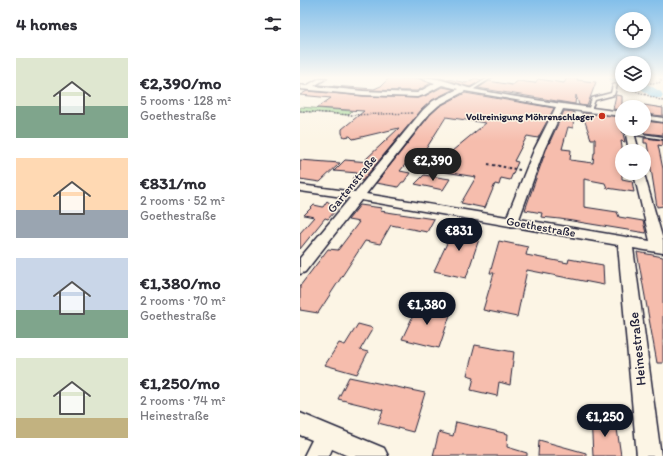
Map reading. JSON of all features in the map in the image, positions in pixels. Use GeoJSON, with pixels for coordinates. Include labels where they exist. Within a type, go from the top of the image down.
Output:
{"type":"FeatureCollection","features":[{"type":"Feature","properties":{"kind":"street","name":"Gartenstraße"},"geometry":{"type":"LineString","coordinates":[[300,268],[426,112],[442,99]]}},
{"type":"Feature","properties":{"kind":"street"},"geometry":{"type":"LineString","coordinates":[[526,99],[560,106],[615,113]]}},
{"type":"Feature","properties":{"kind":"street"},"geometry":{"type":"LineString","coordinates":[[511,222],[539,150],[560,106]]}},
{"type":"Feature","properties":{"kind":"street"},"geometry":{"type":"LineString","coordinates":[[651,118],[663,120]]}},
{"type":"Feature","properties":{"kind":"street"},"geometry":{"type":"LineString","coordinates":[[641,180],[661,247]]}},
{"type":"Feature","properties":{"kind":"street","name":"Goethestraße"},"geometry":{"type":"LineString","coordinates":[[300,188],[359,196],[661,247]]}},
{"type":"Feature","properties":{"kind":"street","name":"Heinestraße"},"geometry":{"type":"LineString","coordinates":[[625,242],[648,456]]}},
{"type":"Feature","properties":{"kind":"street"},"geometry":{"type":"LineString","coordinates":[[300,424],[376,456]]}},
{"type":"Feature","properties":{"kind":"street"},"geometry":{"type":"LineString","coordinates":[[316,456],[327,436]]}},
{"type":"Feature","properties":{"kind":"lane"},"geometry":{"type":"LineString","coordinates":[[589,110],[593,99]]}},
{"type":"Feature","properties":{"kind":"lane"},"geometry":{"type":"LineString","coordinates":[[651,136],[663,138]]}},
{"type":"Feature","properties":{"kind":"path"},"geometry":{"type":"LineString","coordinates":[[300,111],[351,115],[426,112]]}},
{"type":"Feature","properties":{"kind":"path"},"geometry":{"type":"LineString","coordinates":[[488,164],[530,172]]}},
{"type":"Feature","properties":{"kind":"green space"},"geometry":{"type":"Polygon","coordinates":[[[300,107],[352,111],[348,115],[300,111],[300,107]]]}},
{"type":"Feature","properties":{"kind":"building"},"geometry":{"type":"Polygon","coordinates":[[[329,99],[433,99],[422,109],[362,181],[352,179],[358,173],[334,171],[345,160],[369,162],[366,159],[399,128],[353,139],[350,136],[344,137],[342,129],[364,111],[317,108],[329,99]]]}},
{"type":"Feature","properties":{"kind":"building"},"geometry":{"type":"Polygon","coordinates":[[[453,99],[502,99],[554,108],[538,138],[527,136],[514,161],[518,162],[510,180],[501,178],[499,185],[495,184],[485,208],[461,203],[476,177],[445,172],[454,158],[446,156],[486,123],[446,117],[424,152],[416,151],[400,171],[410,173],[404,182],[402,182],[398,187],[376,183],[430,115],[440,106],[453,99]]]}},
{"type":"Feature","properties":{"kind":"building"},"geometry":{"type":"Polygon","coordinates":[[[546,99],[576,99],[575,104],[546,99]]]}},
{"type":"Feature","properties":{"kind":"building"},"geometry":{"type":"Polygon","coordinates":[[[577,99],[590,99],[587,106],[579,105],[577,99]]]}},
{"type":"Feature","properties":{"kind":"building"},"geometry":{"type":"Polygon","coordinates":[[[615,99],[622,99],[615,100],[615,109],[613,109],[615,99]]]}},
{"type":"Feature","properties":{"kind":"building"},"geometry":{"type":"Polygon","coordinates":[[[651,106],[663,108],[663,116],[651,115],[651,106]]]}},
{"type":"Feature","properties":{"kind":"building"},"geometry":{"type":"Polygon","coordinates":[[[564,111],[574,112],[573,128],[568,127],[562,149],[571,150],[570,160],[593,163],[595,139],[591,139],[582,113],[615,116],[615,136],[624,136],[625,142],[621,141],[622,144],[615,144],[615,180],[632,181],[634,192],[607,188],[605,183],[584,179],[584,207],[617,212],[619,217],[643,221],[646,233],[541,217],[542,213],[525,210],[546,150],[564,111]]]}},
{"type":"Feature","properties":{"kind":"building"},"geometry":{"type":"Polygon","coordinates":[[[651,122],[663,123],[663,135],[651,134],[651,122]]]}},
{"type":"Feature","properties":{"kind":"building"},"geometry":{"type":"Polygon","coordinates":[[[644,138],[663,140],[663,146],[658,145],[663,169],[663,206],[657,207],[651,169],[651,144],[644,143],[644,138]]]}},
{"type":"Feature","properties":{"kind":"building"},"geometry":{"type":"Polygon","coordinates":[[[300,160],[340,163],[320,182],[300,179],[300,160]]]}},
{"type":"Feature","properties":{"kind":"building"},"geometry":{"type":"Polygon","coordinates":[[[424,175],[450,179],[443,190],[415,184],[424,175]]]}},
{"type":"Feature","properties":{"kind":"building"},"geometry":{"type":"Polygon","coordinates":[[[327,201],[337,209],[328,219],[325,218],[300,249],[300,233],[314,217],[304,215],[314,205],[323,207],[327,201]]]}},
{"type":"Feature","properties":{"kind":"building"},"geometry":{"type":"Polygon","coordinates":[[[360,205],[382,208],[380,211],[434,219],[427,232],[391,225],[380,244],[365,241],[318,313],[300,310],[300,286],[328,249],[338,250],[359,222],[348,220],[360,205]]]}},
{"type":"Feature","properties":{"kind":"building"},"geometry":{"type":"Polygon","coordinates":[[[455,226],[482,230],[466,278],[434,271],[455,226]]]}},
{"type":"Feature","properties":{"kind":"building"},"geometry":{"type":"Polygon","coordinates":[[[499,241],[528,247],[526,255],[568,263],[569,259],[603,265],[604,285],[527,270],[517,317],[483,310],[494,273],[490,273],[499,241]]]}},
{"type":"Feature","properties":{"kind":"building"},"geometry":{"type":"Polygon","coordinates":[[[637,252],[663,257],[663,363],[657,363],[637,252]]]}},
{"type":"Feature","properties":{"kind":"building"},"geometry":{"type":"Polygon","coordinates":[[[418,305],[451,312],[439,348],[402,339],[418,305]]]}},
{"type":"Feature","properties":{"kind":"building"},"geometry":{"type":"Polygon","coordinates":[[[358,324],[373,328],[360,350],[368,352],[357,374],[325,365],[339,343],[345,345],[358,324]]]}},
{"type":"Feature","properties":{"kind":"building"},"geometry":{"type":"Polygon","coordinates":[[[475,345],[514,352],[510,385],[499,382],[497,396],[471,390],[474,377],[467,375],[475,345]]]}},
{"type":"Feature","properties":{"kind":"building"},"geometry":{"type":"Polygon","coordinates":[[[349,377],[425,393],[413,432],[378,423],[383,410],[338,399],[349,377]]]}},
{"type":"Feature","properties":{"kind":"building"},"geometry":{"type":"Polygon","coordinates":[[[591,416],[616,422],[621,456],[593,456],[591,416]]]}},
{"type":"Feature","properties":{"kind":"building"},"geometry":{"type":"Polygon","coordinates":[[[456,422],[508,434],[507,447],[527,453],[527,456],[433,456],[439,432],[453,436],[456,422]]]}},
{"type":"Feature","properties":{"kind":"building"},"geometry":{"type":"Polygon","coordinates":[[[539,440],[586,453],[586,456],[538,456],[539,440]]]}},
{"type":"Feature","properties":{"kind":"place","name":"Vollreinigung Möhrenschlager"},"geometry":{"type":"Point","coordinates":[602,116]}}]}
